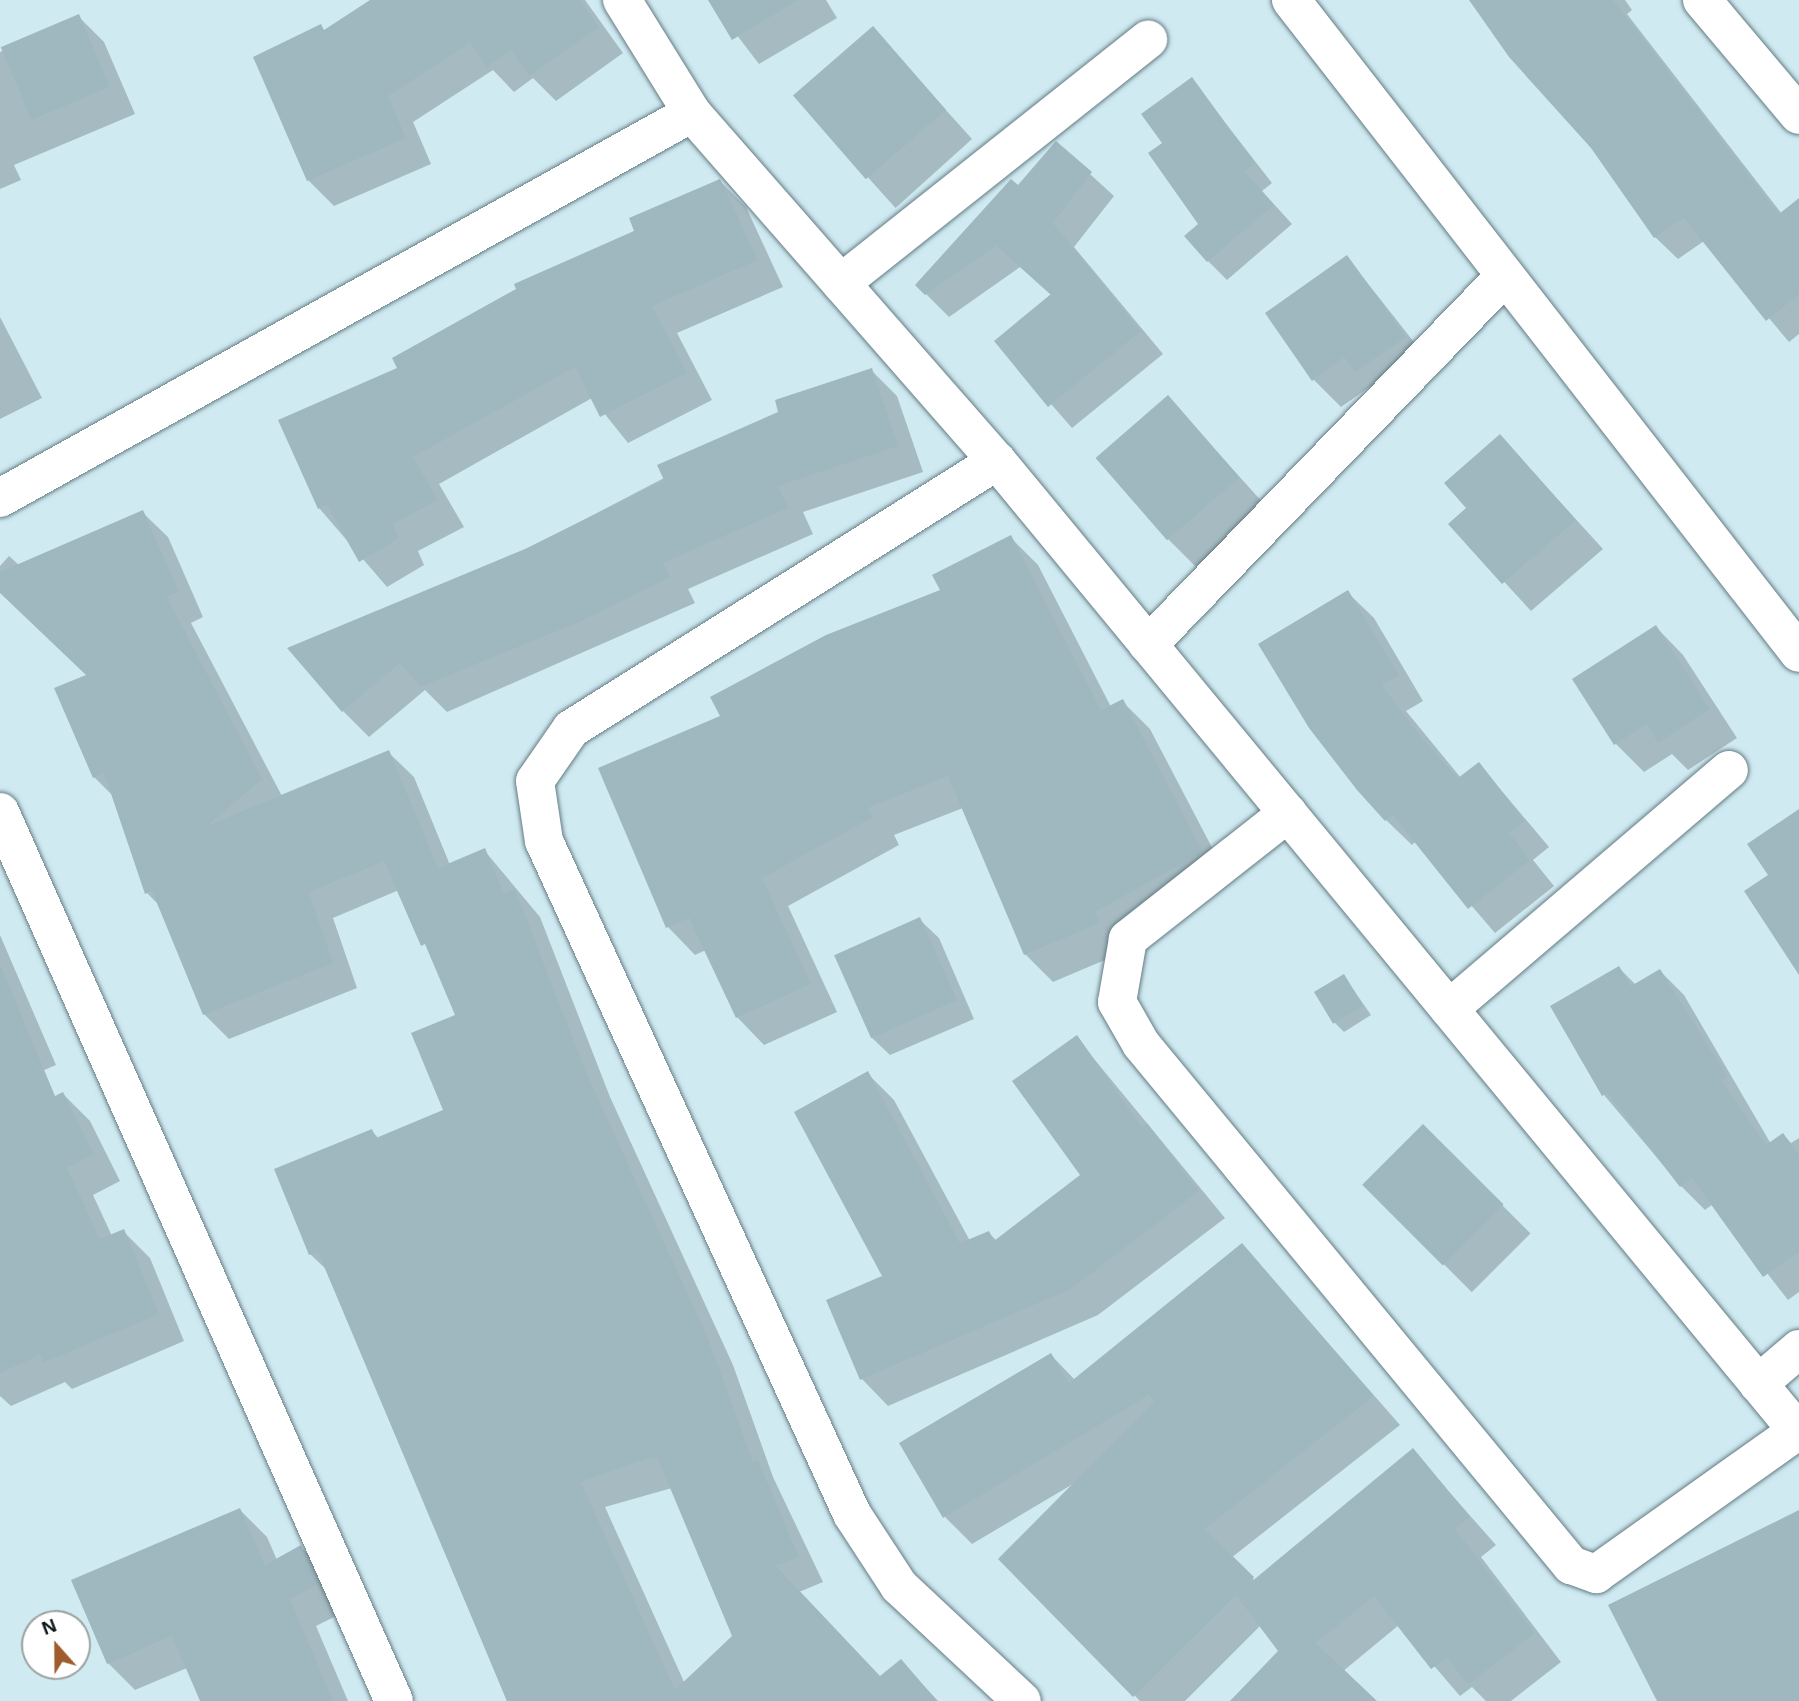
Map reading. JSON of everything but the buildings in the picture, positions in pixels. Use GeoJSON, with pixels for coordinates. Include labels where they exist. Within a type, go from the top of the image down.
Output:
{"type":"FeatureCollection","features":[{"type":"Feature","properties":{"kind":"street"},"geometry":{"type":"LineString","coordinates":[[622,0],[692,113],[997,461],[1148,645],[1288,813],[1798,1432],[1596,1574],[1571,1565],[1141,1044],[1117,1002],[1128,939],[1288,813]]}},
{"type":"Feature","properties":{"kind":"street"},"geometry":{"type":"LineString","coordinates":[[1291,0],[1799,653]]}},
{"type":"Feature","properties":{"kind":"street"},"geometry":{"type":"LineString","coordinates":[[1702,0],[1796,105]]}},
{"type":"Feature","properties":{"kind":"street"},"geometry":{"type":"LineString","coordinates":[[841,283],[1148,40]]}},
{"type":"Feature","properties":{"kind":"street"},"geometry":{"type":"LineString","coordinates":[[0,498],[692,113]]}},
{"type":"Feature","properties":{"kind":"street"},"geometry":{"type":"LineString","coordinates":[[1148,645],[1505,276]]}},
{"type":"Feature","properties":{"kind":"street"},"geometry":{"type":"LineString","coordinates":[[997,461],[571,729],[535,780],[544,841],[852,1514],[899,1586],[1022,1701]]}},
{"type":"Feature","properties":{"kind":"street"},"geometry":{"type":"LineString","coordinates":[[1449,1009],[1729,770]]}},
{"type":"Feature","properties":{"kind":"street"},"geometry":{"type":"LineString","coordinates":[[0,812],[394,1701]]}},
{"type":"Feature","properties":{"kind":"street"},"geometry":{"type":"LineString","coordinates":[[1758,1384],[1799,1349]]}}]}
